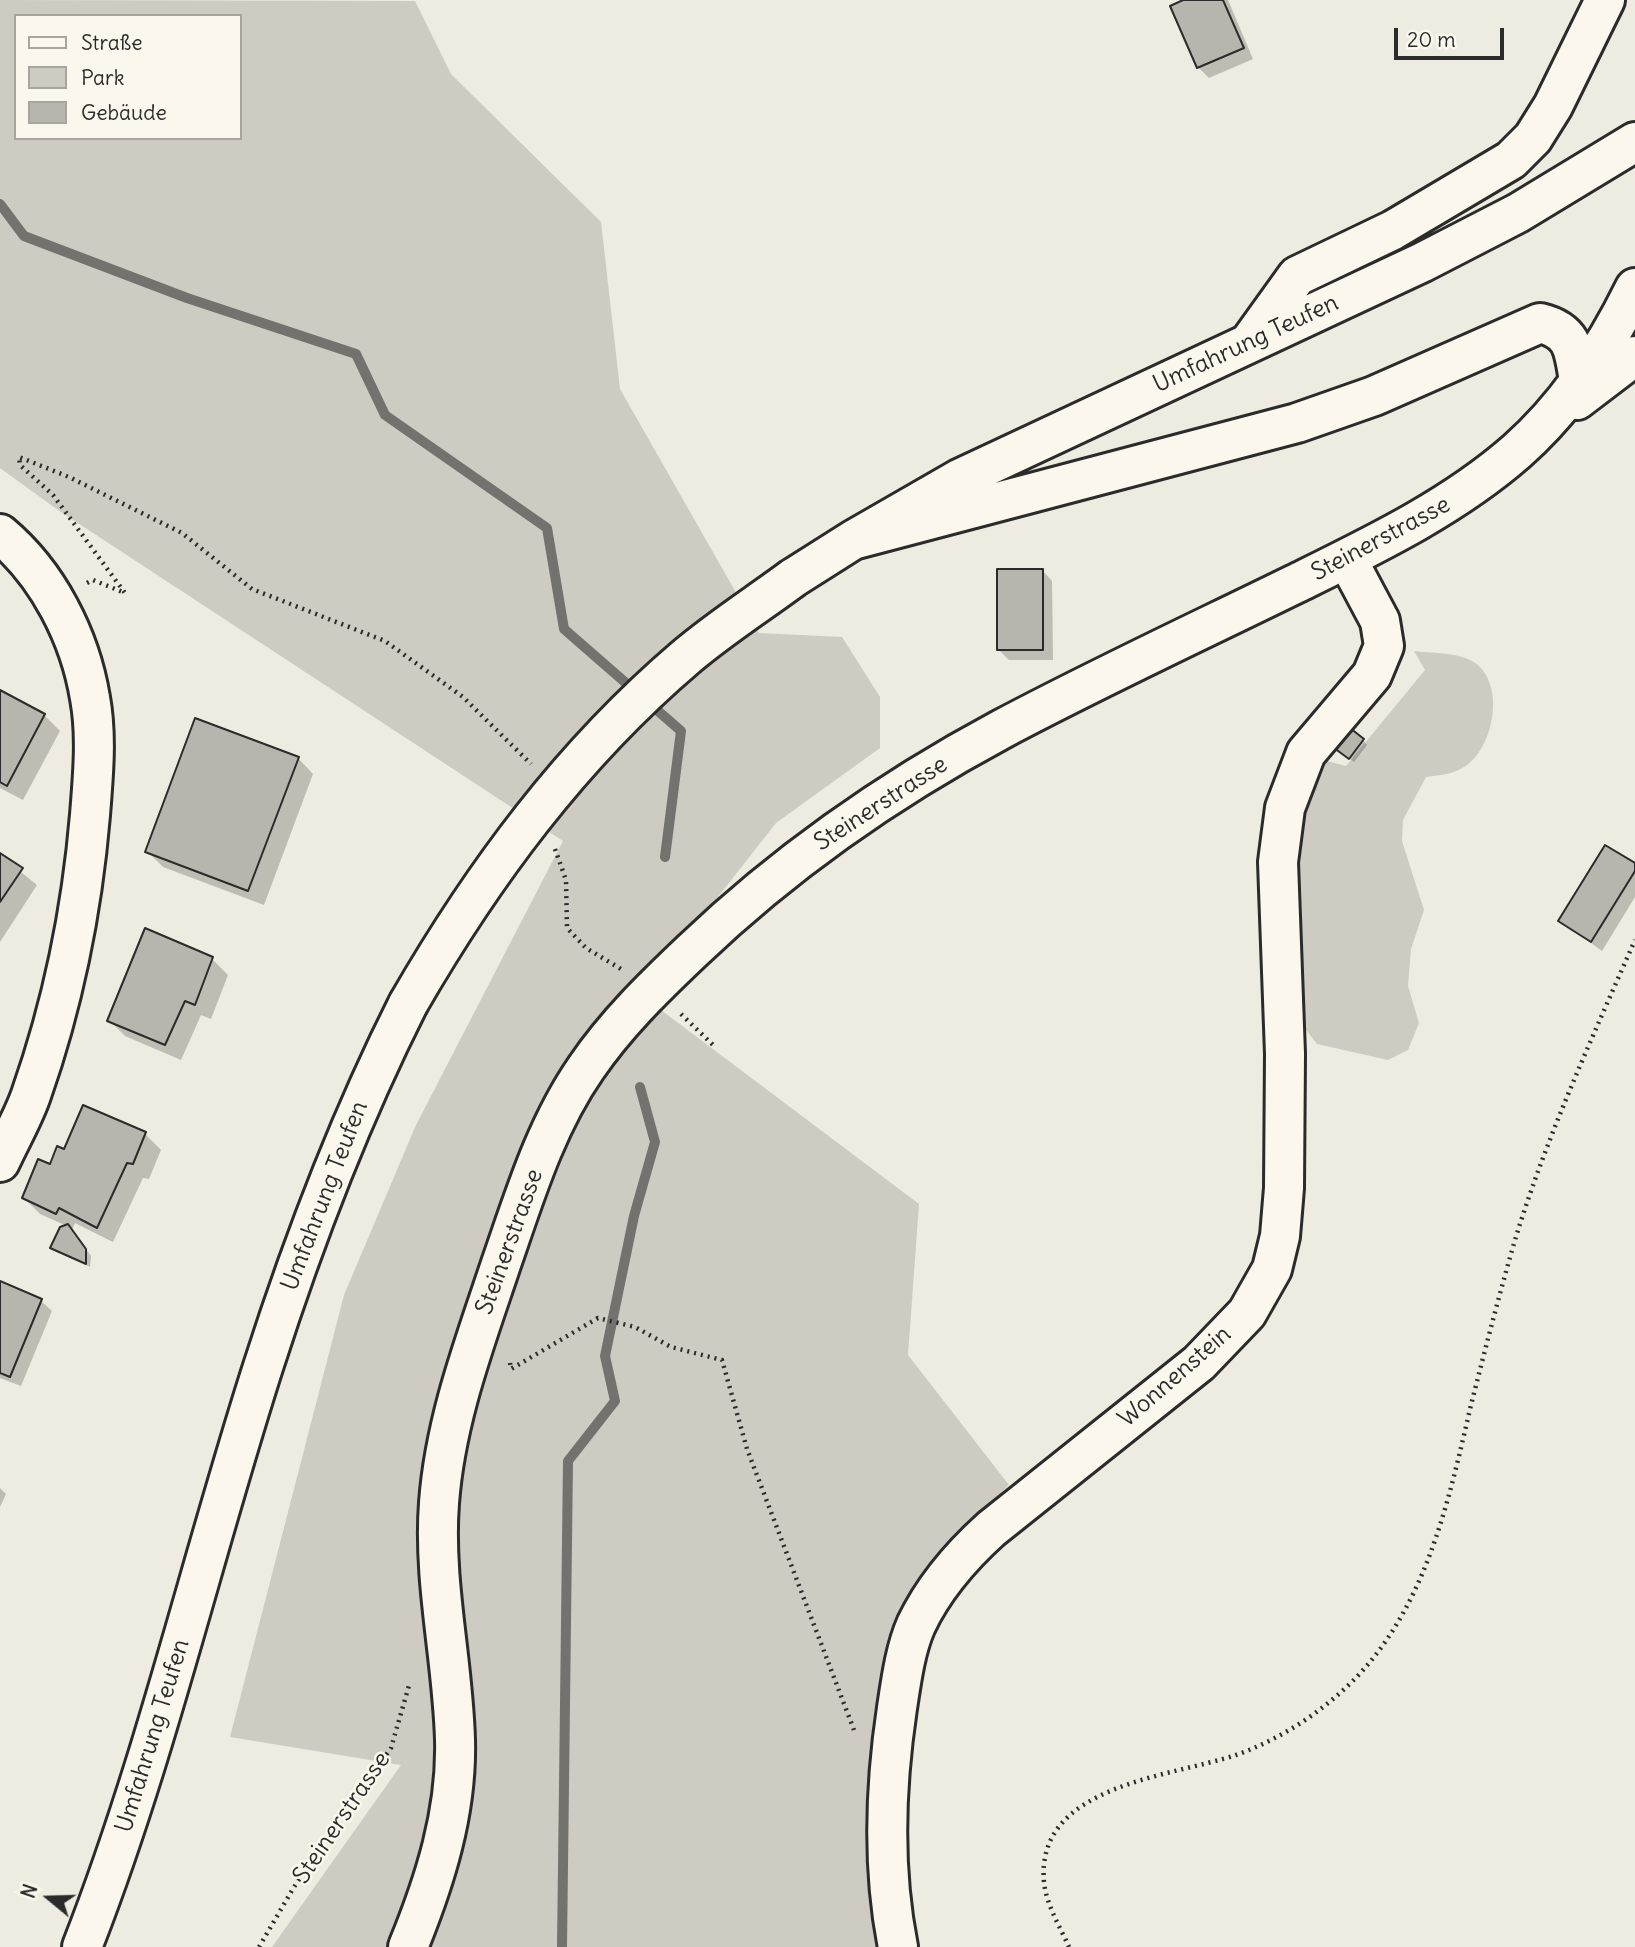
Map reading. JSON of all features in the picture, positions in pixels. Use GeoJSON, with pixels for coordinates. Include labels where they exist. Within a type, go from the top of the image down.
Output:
{"type":"FeatureCollection","features":[{"type":"Feature","properties":{"kind":"main road"},"geometry":{"type":"LineString","coordinates":[[1248,343],[1297,276],[1393,230],[1511,160],[1533,138],[1553,107],[1605,0]]}},
{"type":"Feature","properties":{"kind":"main road","name":"Umfahrung Teufen"},"geometry":{"type":"LineString","coordinates":[[82,1947],[106,1888],[154,1739],[262,1368],[341,1148],[372,1075],[408,1004],[450,932],[497,861],[554,789],[622,717],[687,656],[793,578],[853,540],[959,479],[1423,262],[1518,212],[1635,142]]}},
{"type":"Feature","properties":{"kind":"main road"},"geometry":{"type":"LineString","coordinates":[[853,540],[1297,422],[1374,396],[1540,323],[1629,299]]}},
{"type":"Feature","properties":{"kind":"main road","name":"Steinerstrasse"},"geometry":{"type":"LineString","coordinates":[[408,1947],[442,1855],[451,1800],[455,1743],[438,1507],[447,1441],[460,1387],[524,1196],[554,1123],[583,1072],[614,1030],[720,925],[794,861],[884,796],[1002,729],[1347,559],[1457,498],[1518,450],[1544,424],[1579,381],[1629,299]]}},
{"type":"Feature","properties":{"kind":"main road"},"geometry":{"type":"LineString","coordinates":[[1540,323],[1557,327],[1567,337],[1574,350],[1579,381]]}},
{"type":"Feature","properties":{"kind":"main road"},"geometry":{"type":"LineString","coordinates":[[1544,424],[1635,356]]}},
{"type":"Feature","properties":{"kind":"main road"},"geometry":{"type":"LineString","coordinates":[[0,534],[55,597],[79,649],[91,700],[93,773],[85,881],[62,993],[31,1097],[0,1162]]}},
{"type":"Feature","properties":{"kind":"main road","name":"Wonnenstein"},"geometry":{"type":"LineString","coordinates":[[898,1947],[889,1895],[887,1773],[902,1679],[912,1640],[934,1591],[963,1554],[991,1529],[1199,1363],[1247,1313],[1272,1269],[1280,1236],[1284,1188],[1285,1054],[1278,862],[1285,808],[1306,753],[1372,675],[1384,646],[1380,621],[1347,559]]}},
{"type":"Feature","properties":{"kind":"path"},"geometry":{"type":"LineString","coordinates":[[55,597],[93,580],[125,593],[53,495],[20,465],[19,457],[69,477],[181,533],[252,589],[384,641],[463,697],[534,767]]}},
{"type":"Feature","properties":{"kind":"path"},"geometry":{"type":"LineString","coordinates":[[553,843],[566,880],[567,928],[586,948],[653,989]]}},
{"type":"Feature","properties":{"kind":"path"},"geometry":{"type":"LineString","coordinates":[[1069,1947],[1044,1882],[1047,1851],[1059,1825],[1073,1811],[1115,1789],[1238,1754],[1291,1729],[1335,1698],[1367,1665],[1401,1620],[1414,1596],[1453,1482],[1516,1237],[1550,1144],[1635,940]]}},
{"type":"Feature","properties":{"kind":"path"},"geometry":{"type":"LineString","coordinates":[[509,1358],[511,1369],[598,1318],[635,1327],[671,1347],[722,1360],[747,1449],[863,1754],[887,1773]]}},
{"type":"Feature","properties":{"kind":"path","name":"Steinerstrasse"},"geometry":{"type":"LineString","coordinates":[[260,1947],[294,1888],[391,1748],[410,1683],[410,1669]]}},
{"type":"Feature","properties":{"kind":"green space"},"geometry":{"type":"Polygon","coordinates":[[[0,0],[415,1],[451,74],[601,222],[620,389],[759,633],[842,637],[880,697],[880,748],[776,823],[641,995],[919,1204],[908,1355],[1009,1485],[943,1548],[903,1615],[884,1947],[272,1947],[401,1765],[230,1737],[344,1295],[416,1125],[563,841],[58,510],[0,468],[0,0]]]}},
{"type":"Feature","properties":{"kind":"green space"},"geometry":{"type":"Polygon","coordinates":[[[1414,651],[1451,654],[1472,661],[1483,670],[1490,682],[1493,713],[1490,728],[1477,756],[1458,770],[1426,777],[1403,820],[1402,841],[1424,910],[1411,949],[1408,986],[1419,1023],[1408,1050],[1388,1060],[1317,1044],[1303,1026],[1295,828],[1320,759],[1346,766],[1425,670],[1414,651]]]}},
{"type":"Feature","properties":{"kind":"building"},"geometry":{"type":"Polygon","coordinates":[[[1183,0],[1223,0],[1244,48],[1197,68],[1170,6],[1183,0]]]}},
{"type":"Feature","properties":{"kind":"building"},"geometry":{"type":"Polygon","coordinates":[[[997,569],[1043,569],[1043,650],[997,650],[997,569]]]}},
{"type":"Feature","properties":{"kind":"building"},"geometry":{"type":"Polygon","coordinates":[[[0,690],[45,714],[7,786],[0,782],[0,690]]]}},
{"type":"Feature","properties":{"kind":"building"},"geometry":{"type":"Polygon","coordinates":[[[195,718],[299,757],[248,891],[145,852],[195,718]]]}},
{"type":"Feature","properties":{"kind":"building"},"geometry":{"type":"Polygon","coordinates":[[[1350,728],[1364,739],[1349,759],[1334,748],[1350,728]]]}},
{"type":"Feature","properties":{"kind":"building"},"geometry":{"type":"Polygon","coordinates":[[[1605,845],[1635,863],[1635,871],[1591,942],[1558,921],[1605,845]]]}},
{"type":"Feature","properties":{"kind":"building"},"geometry":{"type":"Polygon","coordinates":[[[0,853],[23,868],[0,902],[0,853]]]}},
{"type":"Feature","properties":{"kind":"building"},"geometry":{"type":"Polygon","coordinates":[[[145,928],[213,957],[195,1005],[185,1001],[165,1045],[107,1021],[145,928]]]}},
{"type":"Feature","properties":{"kind":"building"},"geometry":{"type":"Polygon","coordinates":[[[83,1105],[146,1132],[133,1164],[127,1163],[97,1228],[59,1208],[56,1214],[22,1198],[38,1159],[50,1164],[57,1146],[64,1149],[83,1105]]]}},
{"type":"Feature","properties":{"kind":"building"},"geometry":{"type":"Polygon","coordinates":[[[68,1224],[86,1249],[86,1264],[50,1248],[60,1227],[68,1224]]]}},
{"type":"Feature","properties":{"kind":"building"},"geometry":{"type":"Polygon","coordinates":[[[0,1281],[42,1299],[10,1377],[0,1373],[0,1281]]]}},
{"type":"Feature","properties":{"kind":"waterway"},"geometry":{"type":"LineString","coordinates":[[0,204],[24,236],[187,298],[356,354],[385,415],[547,528],[564,629],[681,731],[665,857]]}},
{"type":"Feature","properties":{"kind":"waterway"},"geometry":{"type":"LineString","coordinates":[[562,1947],[568,1461],[615,1401],[605,1356],[634,1216],[655,1142],[640,1087]]}}]}
